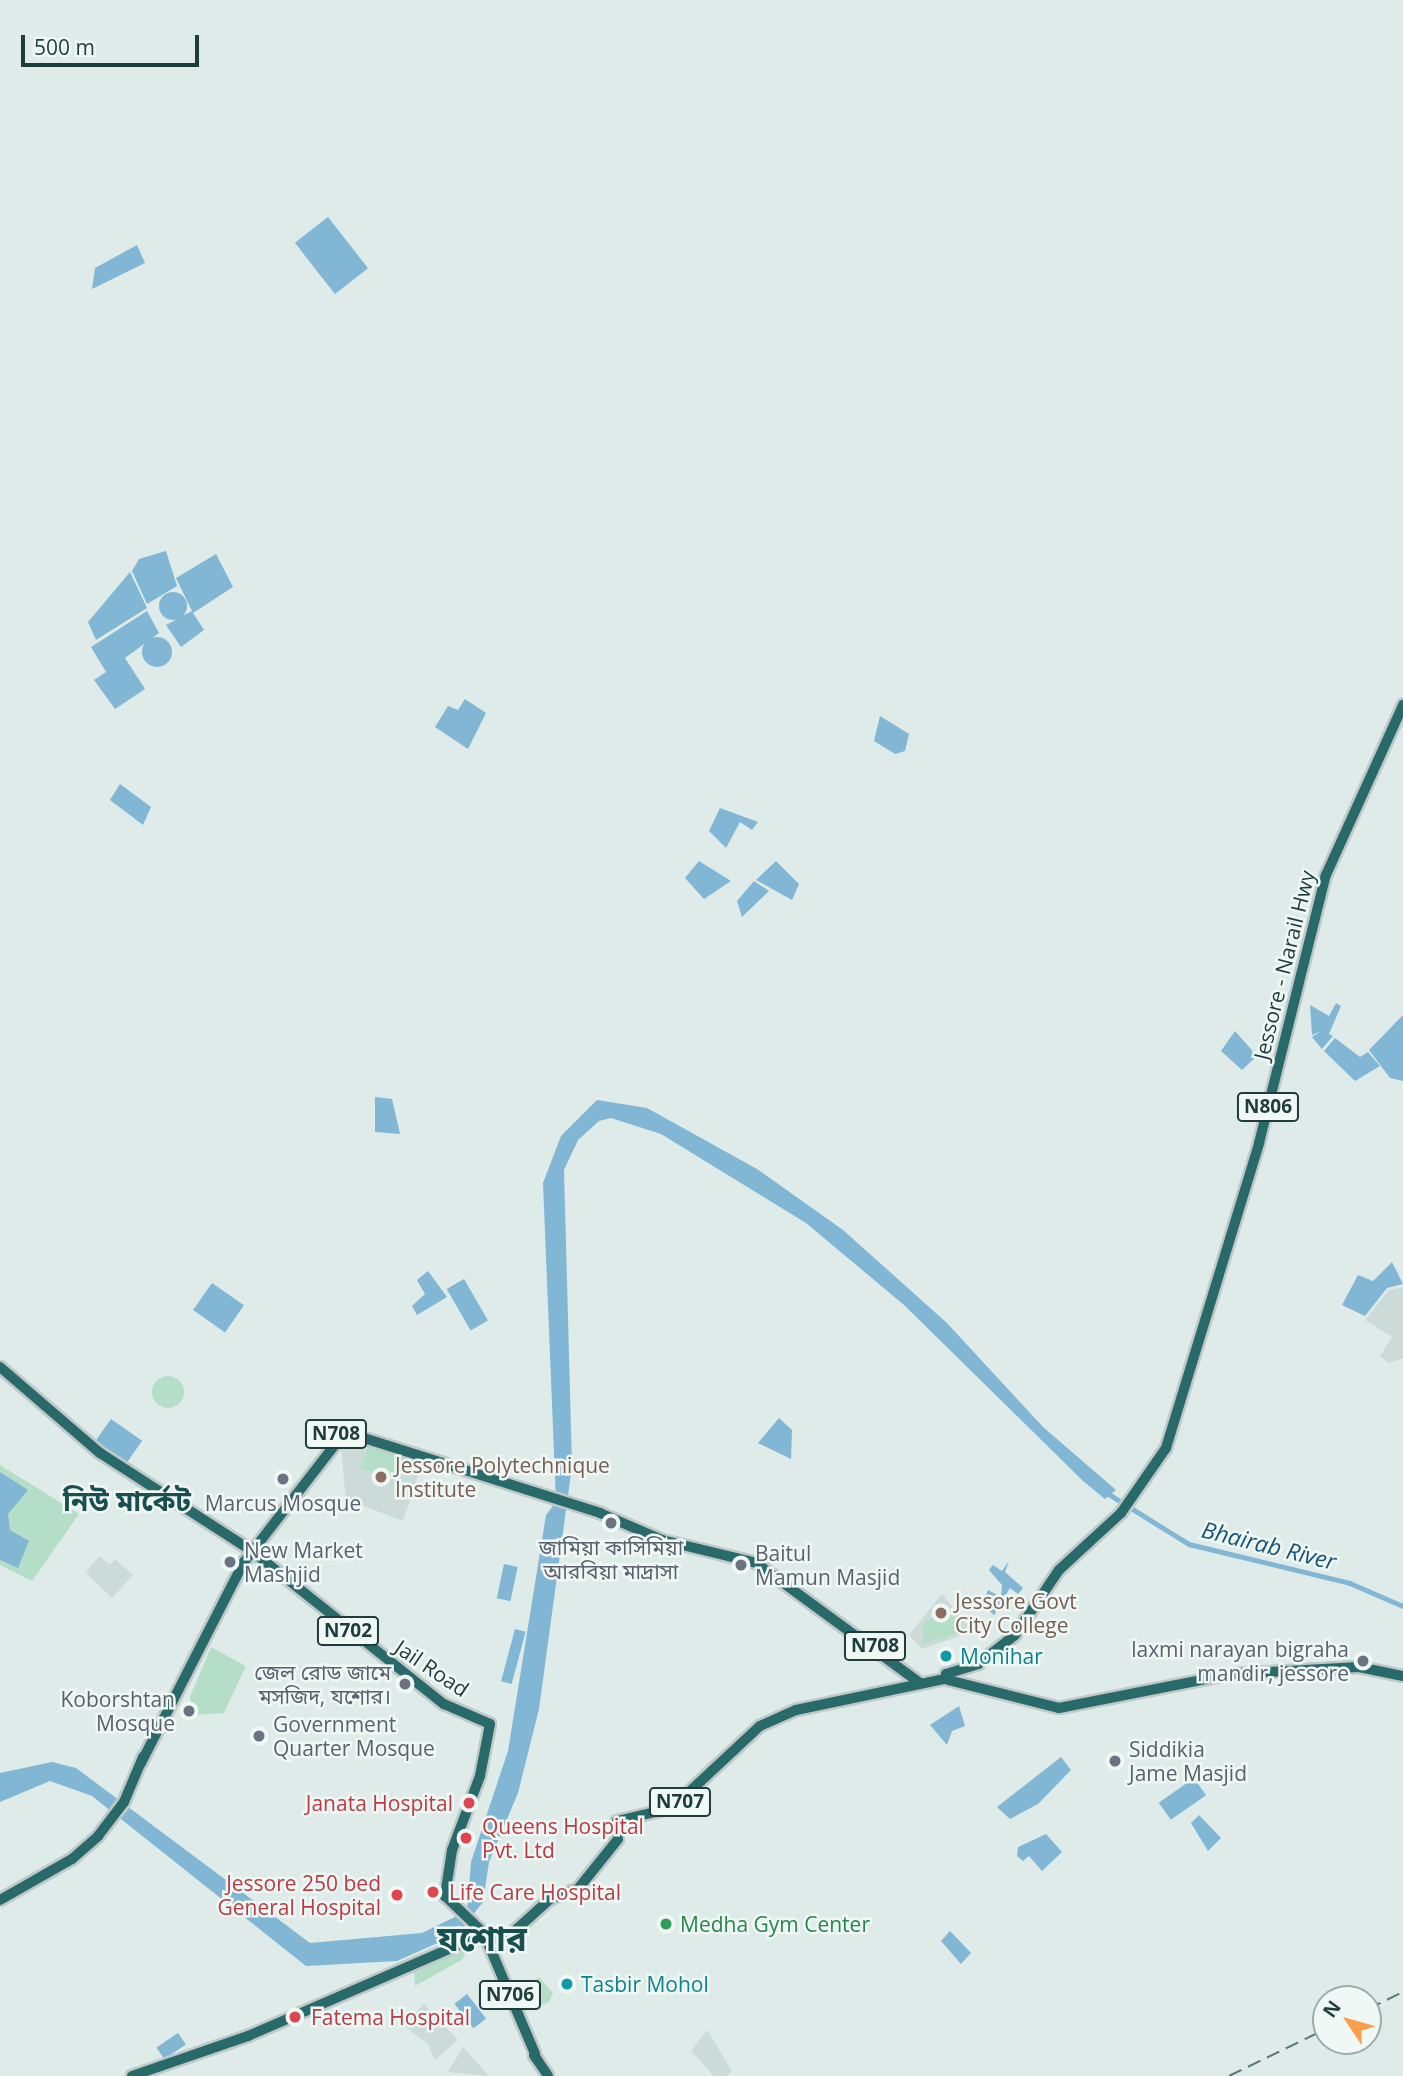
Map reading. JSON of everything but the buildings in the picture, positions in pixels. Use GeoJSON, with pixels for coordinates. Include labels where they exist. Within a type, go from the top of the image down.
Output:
{"type":"FeatureCollection","features":[{"type":"Feature","properties":{"kind":"highway","name":"Jessore - Narail Hwy"},"geometry":{"type":"LineString","coordinates":[[948,1677],[1003,1647],[1059,1570],[1124,1509],[1172,1435],[1259,1143],[1324,880],[1403,705]]}},
{"type":"Feature","properties":{"kind":"highway","name":"N702"},"geometry":{"type":"LineString","coordinates":[[0,1367],[100,1453],[250,1551]]}},
{"type":"Feature","properties":{"kind":"highway","name":"N708"},"geometry":{"type":"LineString","coordinates":[[0,1900],[72,1859],[115,1815],[124,1802],[207,1619],[250,1551],[343,1427],[669,1542],[756,1563],[919,1681]]}},
{"type":"Feature","properties":{"kind":"highway","name":"Jail Road"},"geometry":{"type":"LineString","coordinates":[[250,1551],[444,1704],[490,1724],[446,1889],[459,1912],[481,1936]]}},
{"type":"Feature","properties":{"kind":"highway","name":"N707"},"geometry":{"type":"LineString","coordinates":[[132,2076],[404,1971],[481,1936],[507,1938],[550,1899],[578,1889],[618,1839],[617,1821],[672,1808],[760,1726],[795,1711],[919,1681],[948,1677],[1059,1708],[1233,1674],[1359,1667],[1403,1674]]}},
{"type":"Feature","properties":{"kind":"highway","name":"N706"},"geometry":{"type":"LineString","coordinates":[[481,1936],[536,2057],[548,2076]]}},
{"type":"Feature","properties":{"kind":"shaded area"},"geometry":{"type":"Polygon","coordinates":[[[1403,1287],[1403,1358],[1389,1363],[1380,1356],[1392,1337],[1365,1320],[1389,1290],[1403,1287]]]}},
{"type":"Feature","properties":{"kind":"shaded area","name":"Jessore Polytechnique Institute"},"geometry":{"type":"Polygon","coordinates":[[[355,1437],[423,1461],[403,1521],[346,1499],[340,1439],[355,1437]]]}},
{"type":"Feature","properties":{"kind":"shaded area"},"geometry":{"type":"Polygon","coordinates":[[[99,1556],[110,1565],[115,1559],[133,1575],[112,1598],[86,1573],[99,1556]]]}},
{"type":"Feature","properties":{"kind":"shaded area","name":"Jessore Govt City College"},"geometry":{"type":"Polygon","coordinates":[[[942,1594],[968,1626],[959,1636],[922,1649],[909,1635],[942,1594]]]}},
{"type":"Feature","properties":{"kind":"shaded area"},"geometry":{"type":"Polygon","coordinates":[[[424,2004],[458,2040],[435,2060],[427,2043],[404,2026],[424,2004]]]}},
{"type":"Feature","properties":{"kind":"shaded area"},"geometry":{"type":"Polygon","coordinates":[[[707,2030],[732,2071],[727,2076],[714,2076],[691,2051],[707,2030]]]}},
{"type":"Feature","properties":{"kind":"shaded area"},"geometry":{"type":"Polygon","coordinates":[[[463,2047],[489,2076],[448,2072],[463,2047]]]}},
{"type":"Feature","properties":{"kind":"green space"},"geometry":{"type":"Polygon","coordinates":[[[168,1376],[179,1381],[184,1392],[179,1403],[168,1408],[157,1403],[152,1392],[157,1381],[168,1376]]]}},
{"type":"Feature","properties":{"kind":"green space"},"geometry":{"type":"Polygon","coordinates":[[[369,1445],[404,1458],[396,1477],[360,1469],[369,1445]]]}},
{"type":"Feature","properties":{"kind":"green space"},"geometry":{"type":"Polygon","coordinates":[[[0,1465],[79,1514],[32,1581],[0,1565],[0,1465]]]}},
{"type":"Feature","properties":{"kind":"green space"},"geometry":{"type":"Polygon","coordinates":[[[943,1608],[961,1625],[957,1633],[924,1644],[922,1626],[943,1608]]]}},
{"type":"Feature","properties":{"kind":"green space"},"geometry":{"type":"Polygon","coordinates":[[[211,1647],[246,1666],[224,1713],[193,1715],[190,1697],[211,1647]]]}},
{"type":"Feature","properties":{"kind":"green space"},"geometry":{"type":"Polygon","coordinates":[[[468,1945],[463,1959],[415,1986],[414,1968],[468,1945]]]}},
{"type":"Feature","properties":{"kind":"green space"},"geometry":{"type":"Polygon","coordinates":[[[539,1977],[553,1993],[549,2002],[517,2014],[511,1997],[539,1977]]]}},
{"type":"Feature","properties":{"kind":"water"},"geometry":{"type":"Polygon","coordinates":[[[328,217],[368,268],[335,294],[295,243],[328,217]]]}},
{"type":"Feature","properties":{"kind":"water"},"geometry":{"type":"Polygon","coordinates":[[[137,245],[145,263],[92,289],[95,268],[137,245]]]}},
{"type":"Feature","properties":{"kind":"water"},"geometry":{"type":"Polygon","coordinates":[[[166,551],[177,586],[147,604],[132,571],[139,559],[166,551]]]}},
{"type":"Feature","properties":{"kind":"water"},"geometry":{"type":"Polygon","coordinates":[[[216,554],[233,587],[193,613],[204,630],[181,647],[166,625],[192,611],[176,578],[216,554]]]}},
{"type":"Feature","properties":{"kind":"water"},"geometry":{"type":"Polygon","coordinates":[[[130,572],[147,608],[96,640],[88,622],[130,572]]]}},
{"type":"Feature","properties":{"kind":"water"},"geometry":{"type":"Polygon","coordinates":[[[173,592],[183,596],[187,606],[183,616],[173,620],[163,616],[159,606],[163,596],[173,592]]]}},
{"type":"Feature","properties":{"kind":"water"},"geometry":{"type":"Polygon","coordinates":[[[147,611],[159,633],[125,658],[145,689],[115,709],[94,680],[106,672],[91,647],[147,611]]]}},
{"type":"Feature","properties":{"kind":"water"},"geometry":{"type":"Polygon","coordinates":[[[157,637],[167,642],[172,652],[167,662],[157,667],[147,662],[142,652],[147,642],[157,637]]]}},
{"type":"Feature","properties":{"kind":"water"},"geometry":{"type":"Polygon","coordinates":[[[465,699],[486,713],[468,749],[435,727],[448,706],[458,710],[465,699]]]}},
{"type":"Feature","properties":{"kind":"water"},"geometry":{"type":"Polygon","coordinates":[[[880,716],[909,734],[905,751],[895,754],[874,741],[880,716]]]}},
{"type":"Feature","properties":{"kind":"water"},"geometry":{"type":"Polygon","coordinates":[[[120,784],[151,807],[143,825],[110,800],[120,784]]]}},
{"type":"Feature","properties":{"kind":"water"},"geometry":{"type":"Polygon","coordinates":[[[720,808],[758,822],[752,830],[740,822],[726,848],[709,831],[720,808]]]}},
{"type":"Feature","properties":{"kind":"water"},"geometry":{"type":"Polygon","coordinates":[[[699,861],[731,881],[704,899],[685,878],[699,861]]]}},
{"type":"Feature","properties":{"kind":"water"},"geometry":{"type":"Polygon","coordinates":[[[776,861],[799,884],[792,900],[756,880],[776,861]]]}},
{"type":"Feature","properties":{"kind":"water"},"geometry":{"type":"Polygon","coordinates":[[[754,881],[769,891],[742,917],[737,901],[754,881]]]}},
{"type":"Feature","properties":{"kind":"water"},"geometry":{"type":"Polygon","coordinates":[[[1336,1003],[1341,1006],[1329,1034],[1333,1036],[1322,1049],[1312,1037],[1321,1031],[1312,1035],[1310,1005],[1329,1016],[1336,1003]]]}},
{"type":"Feature","properties":{"kind":"water"},"geometry":{"type":"Polygon","coordinates":[[[1403,1015],[1403,1081],[1390,1078],[1369,1050],[1403,1015]]]}},
{"type":"Feature","properties":{"kind":"water"},"geometry":{"type":"Polygon","coordinates":[[[1235,1031],[1257,1056],[1242,1070],[1221,1051],[1235,1031]]]}},
{"type":"Feature","properties":{"kind":"water"},"geometry":{"type":"Polygon","coordinates":[[[1335,1038],[1360,1057],[1368,1052],[1380,1066],[1355,1081],[1324,1051],[1335,1038]]]}},
{"type":"Feature","properties":{"kind":"water"},"geometry":{"type":"Polygon","coordinates":[[[375,1097],[392,1099],[400,1134],[375,1132],[375,1097]]]}},
{"type":"Feature","properties":{"kind":"water"},"geometry":{"type":"Polygon","coordinates":[[[597,1100],[647,1108],[757,1169],[843,1230],[947,1323],[1043,1427],[1116,1490],[1105,1499],[1083,1481],[904,1305],[806,1223],[661,1134],[611,1118],[599,1121],[578,1140],[564,1170],[572,1466],[539,1709],[518,1793],[489,1862],[483,1902],[458,1934],[397,1961],[306,1966],[92,1796],[50,1781],[0,1802],[0,1773],[52,1762],[76,1768],[310,1943],[422,1933],[467,1911],[471,1862],[508,1751],[546,1515],[556,1502],[543,1183],[561,1136],[597,1100]]]}},
{"type":"Feature","properties":{"kind":"water"},"geometry":{"type":"Polygon","coordinates":[[[1392,1262],[1403,1284],[1387,1288],[1365,1316],[1342,1305],[1358,1275],[1373,1281],[1392,1262]]]}},
{"type":"Feature","properties":{"kind":"water"},"geometry":{"type":"Polygon","coordinates":[[[428,1271],[447,1297],[417,1315],[412,1306],[425,1294],[417,1280],[428,1271]]]}},
{"type":"Feature","properties":{"kind":"water"},"geometry":{"type":"Polygon","coordinates":[[[464,1279],[488,1321],[471,1331],[447,1289],[464,1279]]]}},
{"type":"Feature","properties":{"kind":"water"},"geometry":{"type":"Polygon","coordinates":[[[212,1283],[244,1305],[225,1332],[193,1310],[212,1283]]]}},
{"type":"Feature","properties":{"kind":"water"},"geometry":{"type":"Polygon","coordinates":[[[779,1418],[792,1430],[791,1459],[758,1443],[779,1418]]]}},
{"type":"Feature","properties":{"kind":"water"},"geometry":{"type":"Polygon","coordinates":[[[111,1419],[142,1441],[127,1463],[96,1441],[111,1419]]]}},
{"type":"Feature","properties":{"kind":"water"},"geometry":{"type":"Polygon","coordinates":[[[0,1472],[28,1490],[8,1514],[10,1530],[29,1541],[18,1568],[0,1560],[0,1472]]]}},
{"type":"Feature","properties":{"kind":"water"},"geometry":{"type":"Polygon","coordinates":[[[1009,1561],[1005,1572],[1023,1588],[1018,1594],[1010,1588],[994,1615],[982,1604],[988,1590],[1001,1597],[1002,1585],[989,1570],[993,1565],[1002,1571],[1009,1561]]]}},
{"type":"Feature","properties":{"kind":"water"},"geometry":{"type":"Polygon","coordinates":[[[504,1564],[518,1567],[510,1601],[497,1598],[504,1564]]]}},
{"type":"Feature","properties":{"kind":"water"},"geometry":{"type":"Polygon","coordinates":[[[515,1629],[526,1632],[512,1684],[501,1681],[515,1629]]]}},
{"type":"Feature","properties":{"kind":"water"},"geometry":{"type":"Polygon","coordinates":[[[959,1706],[965,1726],[952,1731],[947,1745],[930,1725],[959,1706]]]}},
{"type":"Feature","properties":{"kind":"water"},"geometry":{"type":"Polygon","coordinates":[[[1061,1757],[1071,1770],[1038,1804],[1010,1819],[997,1807],[1061,1757]]]}},
{"type":"Feature","properties":{"kind":"water"},"geometry":{"type":"Polygon","coordinates":[[[1194,1778],[1206,1795],[1171,1820],[1159,1803],[1194,1778]]]}},
{"type":"Feature","properties":{"kind":"water"},"geometry":{"type":"Polygon","coordinates":[[[1199,1815],[1221,1838],[1208,1851],[1191,1823],[1199,1815]]]}},
{"type":"Feature","properties":{"kind":"water"},"geometry":{"type":"Polygon","coordinates":[[[1046,1834],[1062,1852],[1042,1871],[1029,1856],[1023,1861],[1017,1856],[1018,1847],[1046,1834]]]}},
{"type":"Feature","properties":{"kind":"water"},"geometry":{"type":"Polygon","coordinates":[[[950,1931],[971,1953],[961,1964],[941,1941],[950,1931]]]}},
{"type":"Feature","properties":{"kind":"water"},"geometry":{"type":"Polygon","coordinates":[[[467,1994],[486,2018],[473,2028],[454,2004],[467,1994]]]}},
{"type":"Feature","properties":{"kind":"water"},"geometry":{"type":"Polygon","coordinates":[[[178,2033],[186,2045],[164,2059],[156,2048],[178,2033]]]}},
{"type":"Feature","properties":{"kind":"waterway","name":"Bhairab River"},"geometry":{"type":"LineString","coordinates":[[1107,1493],[1189,1544],[1350,1583],[1403,1606]]}},
{"type":"Feature","properties":{"kind":"railway"},"geometry":{"type":"LineString","coordinates":[[1382,2002],[1403,1992]]}},
{"type":"Feature","properties":{"kind":"railway"},"geometry":{"type":"LineString","coordinates":[[1229,2076],[1312,2036]]}},
{"type":"Feature","properties":{"kind":"place","name":"Jessore Polytechnique Institute"},"geometry":{"type":"Point","coordinates":[381,1477]}},
{"type":"Feature","properties":{"kind":"place","name":"Marcus Mosque"},"geometry":{"type":"Point","coordinates":[283,1479]}},
{"type":"Feature","properties":{"kind":"place","name":"জামিয়া কাসিমিয়া আরবিয়া মাদ্রাসা"},"geometry":{"type":"Point","coordinates":[611,1523]}},
{"type":"Feature","properties":{"kind":"place","name":"New Market Mashjid"},"geometry":{"type":"Point","coordinates":[230,1562]}},
{"type":"Feature","properties":{"kind":"place","name":"Baitul Mamun Masjid"},"geometry":{"type":"Point","coordinates":[741,1565]}},
{"type":"Feature","properties":{"kind":"place","name":"Jessore Govt City College"},"geometry":{"type":"Point","coordinates":[941,1613]}},
{"type":"Feature","properties":{"kind":"place","name":"Monihar"},"geometry":{"type":"Point","coordinates":[946,1656]}},
{"type":"Feature","properties":{"kind":"place","name":"laxmi narayan bigraha mandir, jessore"},"geometry":{"type":"Point","coordinates":[1363,1661]}},
{"type":"Feature","properties":{"kind":"place","name":"জেল রোড জামে মসজিদ, যশোর।"},"geometry":{"type":"Point","coordinates":[405,1684]}},
{"type":"Feature","properties":{"kind":"place","name":"Koborshtan Mosque"},"geometry":{"type":"Point","coordinates":[189,1711]}},
{"type":"Feature","properties":{"kind":"place","name":"Government Quarter Mosque"},"geometry":{"type":"Point","coordinates":[259,1736]}},
{"type":"Feature","properties":{"kind":"place","name":"Siddikia Jame Masjid"},"geometry":{"type":"Point","coordinates":[1115,1761]}},
{"type":"Feature","properties":{"kind":"place","name":"Janata Hospital"},"geometry":{"type":"Point","coordinates":[469,1803]}},
{"type":"Feature","properties":{"kind":"place","name":"Queens Hospital Pvt. Ltd"},"geometry":{"type":"Point","coordinates":[466,1838]}},
{"type":"Feature","properties":{"kind":"place","name":"Life Care Hospital"},"geometry":{"type":"Point","coordinates":[433,1892]}},
{"type":"Feature","properties":{"kind":"place","name":"Jessore 250 bed General Hospital"},"geometry":{"type":"Point","coordinates":[397,1895]}},
{"type":"Feature","properties":{"kind":"place","name":"Medha Gym Center"},"geometry":{"type":"Point","coordinates":[666,1924]}},
{"type":"Feature","properties":{"kind":"place","name":"Tasbir Mohol"},"geometry":{"type":"Point","coordinates":[567,1984]}},
{"type":"Feature","properties":{"kind":"place","name":"Fatema Hospital"},"geometry":{"type":"Point","coordinates":[295,2017]}},
{"type":"Feature","properties":{"kind":"district","name":"নিউ মার্কেট"},"geometry":{"type":"Point","coordinates":[127,1500]}},
{"type":"Feature","properties":{"kind":"district","name":"যশোর"},"geometry":{"type":"Point","coordinates":[482,1938]}}]}
